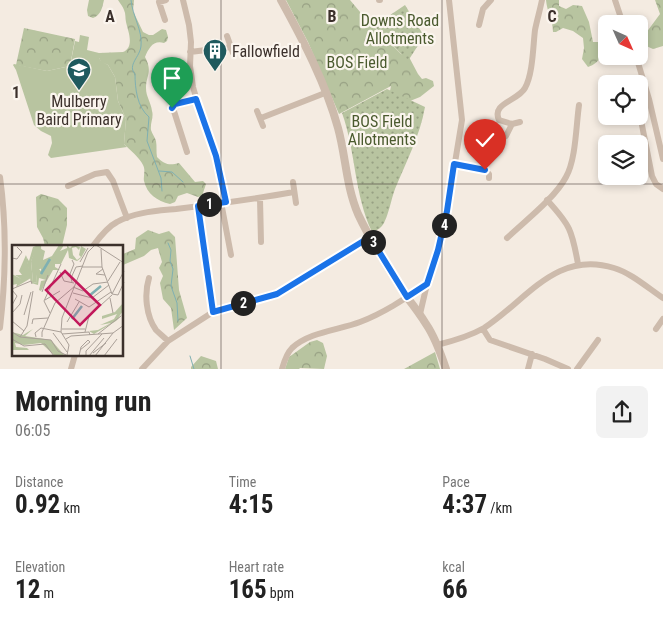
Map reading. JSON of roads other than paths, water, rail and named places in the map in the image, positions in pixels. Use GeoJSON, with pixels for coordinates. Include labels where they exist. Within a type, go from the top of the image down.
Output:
{"type":"FeatureCollection","features":[{"type":"Feature","properties":{"kind":"street"},"geometry":{"type":"LineString","coordinates":[[165,20],[159,2],[166,0]]}},
{"type":"Feature","properties":{"kind":"street"},"geometry":{"type":"LineString","coordinates":[[183,0],[189,25],[191,42],[190,66],[196,99],[216,156],[231,255]]}},
{"type":"Feature","properties":{"kind":"street"},"geometry":{"type":"LineString","coordinates":[[281,0],[303,40],[338,129],[354,204],[370,237],[407,297],[427,324],[446,369]]}},
{"type":"Feature","properties":{"kind":"street"},"geometry":{"type":"LineString","coordinates":[[420,314],[447,211],[462,120],[448,0]]}},
{"type":"Feature","properties":{"kind":"street"},"geometry":{"type":"LineString","coordinates":[[479,25],[484,9],[491,0]]}},
{"type":"Feature","properties":{"kind":"street"},"geometry":{"type":"LineString","coordinates":[[520,122],[512,124],[499,120],[497,115],[498,109],[513,100],[526,87],[542,0]]}},
{"type":"Feature","properties":{"kind":"street"},"geometry":{"type":"LineString","coordinates":[[615,0],[620,15]]}},
{"type":"Feature","properties":{"kind":"street"},"geometry":{"type":"LineString","coordinates":[[190,52],[232,50],[227,36]]}},
{"type":"Feature","properties":{"kind":"street"},"geometry":{"type":"LineString","coordinates":[[639,65],[654,118],[663,159]]}},
{"type":"Feature","properties":{"kind":"street"},"geometry":{"type":"LineString","coordinates":[[261,118],[325,93]]}},
{"type":"Feature","properties":{"kind":"street"},"geometry":{"type":"LineString","coordinates":[[187,152],[172,105],[196,99]]}},
{"type":"Feature","properties":{"kind":"street"},"geometry":{"type":"LineString","coordinates":[[507,238],[560,187],[568,176],[580,105]]}},
{"type":"Feature","properties":{"kind":"street"},"geometry":{"type":"LineString","coordinates":[[257,111],[263,126]]}},
{"type":"Feature","properties":{"kind":"street"},"geometry":{"type":"LineString","coordinates":[[506,136],[512,124]]}},
{"type":"Feature","properties":{"kind":"street"},"geometry":{"type":"LineString","coordinates":[[642,125],[652,176],[656,184],[663,190]]}},
{"type":"Feature","properties":{"kind":"street"},"geometry":{"type":"LineString","coordinates":[[454,164],[485,170],[489,174],[489,178]]}},
{"type":"Feature","properties":{"kind":"street"},"geometry":{"type":"LineString","coordinates":[[68,186],[95,174],[107,172],[114,180],[127,218]]}},
{"type":"Feature","properties":{"kind":"street"},"geometry":{"type":"LineString","coordinates":[[0,177],[6,252],[0,328]]}},
{"type":"Feature","properties":{"kind":"street"},"geometry":{"type":"LineString","coordinates":[[293,182],[296,203]]}},
{"type":"Feature","properties":{"kind":"street"},"geometry":{"type":"LineString","coordinates":[[94,245],[115,222],[157,210],[260,199],[294,192]]}},
{"type":"Feature","properties":{"kind":"street"},"geometry":{"type":"LineString","coordinates":[[260,199],[260,242]]}},
{"type":"Feature","properties":{"kind":"street"},"geometry":{"type":"LineString","coordinates":[[547,200],[572,233],[578,264]]}},
{"type":"Feature","properties":{"kind":"street"},"geometry":{"type":"LineString","coordinates":[[198,206],[213,312]]}},
{"type":"Feature","properties":{"kind":"street"},"geometry":{"type":"LineString","coordinates":[[142,369],[168,341],[213,312],[277,294],[370,237]]}},
{"type":"Feature","properties":{"kind":"street"},"geometry":{"type":"LineString","coordinates":[[437,345],[456,340],[482,328],[554,274],[578,264],[596,264],[615,268],[663,298]]}},
{"type":"Feature","properties":{"kind":"street"},"geometry":{"type":"LineString","coordinates":[[149,278],[146,287],[149,317],[156,329],[168,341]]}},
{"type":"Feature","properties":{"kind":"street"},"geometry":{"type":"LineString","coordinates":[[282,369],[291,349],[300,343],[380,313],[427,284]]}},
{"type":"Feature","properties":{"kind":"street"},"geometry":{"type":"LineString","coordinates":[[656,329],[663,319]]}},
{"type":"Feature","properties":{"kind":"street"},"geometry":{"type":"LineString","coordinates":[[482,328],[490,340],[532,354],[568,369]]}},
{"type":"Feature","properties":{"kind":"street"},"geometry":{"type":"LineString","coordinates":[[577,369],[598,340]]}},
{"type":"Feature","properties":{"kind":"street"},"geometry":{"type":"LineString","coordinates":[[528,369],[532,354]]}},
{"type":"Feature","properties":{"kind":"street"},"geometry":{"type":"LineString","coordinates":[[71,369],[75,356]]}},
{"type":"Feature","properties":{"kind":"waterway"},"geometry":{"type":"LineString","coordinates":[[131,0],[141,40],[140,50],[132,67],[135,74],[139,103],[149,117],[147,141],[161,178],[162,191]]}},
{"type":"Feature","properties":{"kind":"waterway"},"geometry":{"type":"LineString","coordinates":[[159,171],[172,172],[183,182]]}},
{"type":"Feature","properties":{"kind":"waterway"},"geometry":{"type":"LineString","coordinates":[[168,243],[171,250],[170,261],[173,269],[171,286],[177,303],[178,321]]}},
{"type":"Feature","properties":{"kind":"waterway"},"geometry":{"type":"LineString","coordinates":[[190,356],[194,369]]}},
{"type":"Feature","properties":{"kind":"place","name":"Fallowfield"},"geometry":{"type":"Point","coordinates":[215,72]}},
{"type":"Feature","properties":{"kind":"place","name":"Mulberry Baird Primary"},"geometry":{"type":"Point","coordinates":[79,91]}},
{"type":"Feature","properties":{"kind":"park label","name":"Downs Road Allotments"},"geometry":{"type":"Point","coordinates":[400,29]}},
{"type":"Feature","properties":{"kind":"park label","name":"BOS Field"},"geometry":{"type":"Point","coordinates":[357,62]}},
{"type":"Feature","properties":{"kind":"park label","name":"BOS Field Allotments"},"geometry":{"type":"Point","coordinates":[382,130]}}]}
